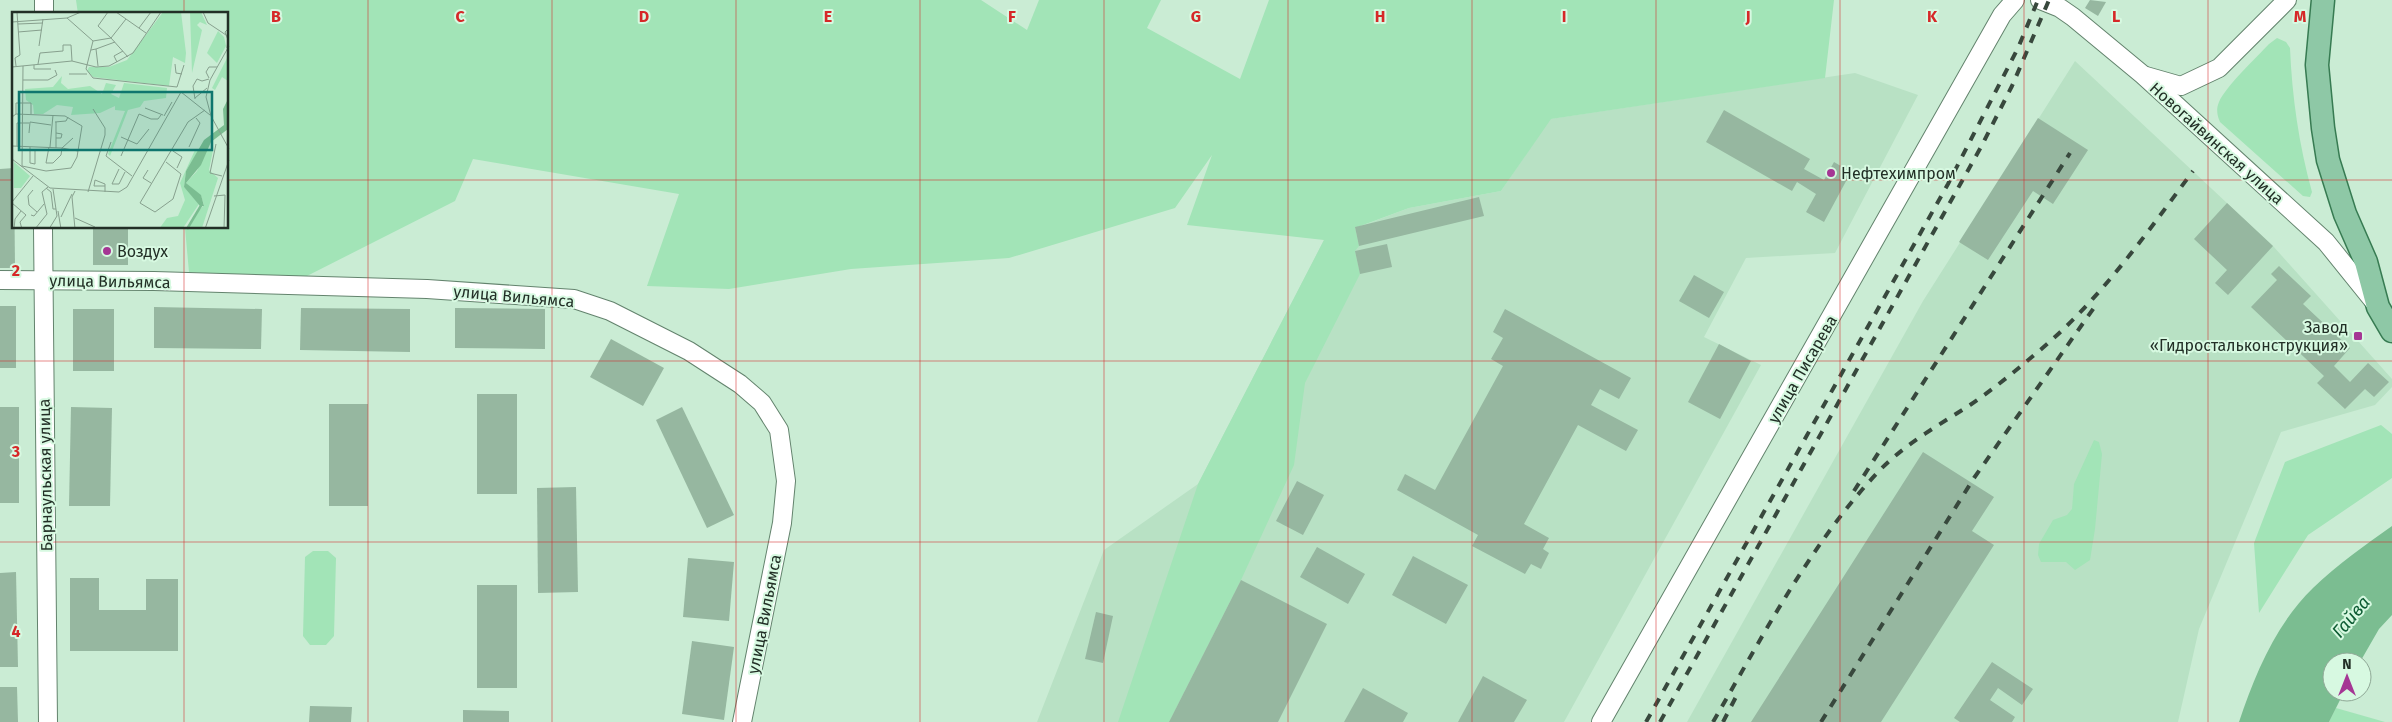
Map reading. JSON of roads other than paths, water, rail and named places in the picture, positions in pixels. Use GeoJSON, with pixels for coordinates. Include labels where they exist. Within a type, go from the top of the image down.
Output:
{"type":"FeatureCollection","features":[{"type":"Feature","properties":{"kind":"main road"},"geometry":{"type":"LineString","coordinates":[[2323,0],[2317,65],[2327,152],[2344,214],[2366,262],[2378,306],[2392,331]]}},
{"type":"Feature","properties":{"kind":"street","name":"улица Писарева"},"geometry":{"type":"LineString","coordinates":[[1602,722],[2002,15],[2015,0]]}},
{"type":"Feature","properties":{"kind":"street","name":"Новогайвинская улица"},"geometry":{"type":"LineString","coordinates":[[2040,0],[2060,8],[2073,17],[2143,76],[2326,242],[2378,306]]}},
{"type":"Feature","properties":{"kind":"street"},"geometry":{"type":"LineString","coordinates":[[2143,76],[2181,86],[2219,68],[2287,0]]}},
{"type":"Feature","properties":{"kind":"street","name":"Барнаульская улица"},"geometry":{"type":"LineString","coordinates":[[43,229],[48,722]]}},
{"type":"Feature","properties":{"kind":"street","name":"улица Вильямса"},"geometry":{"type":"LineString","coordinates":[[0,280],[154,281],[427,290],[574,299],[610,311],[689,351],[740,384],[762,403],[779,430],[786,481],[782,523],[742,722]]}},
{"type":"Feature","properties":{"kind":"water","name":"Гайва"},"geometry":{"type":"Polygon","coordinates":[[[2392,526],[2392,615],[2379,629],[2366,652],[2322,652],[2322,702],[2339,702],[2329,722],[2239,722],[2268,650],[2288,617],[2313,588],[2361,548],[2392,526]]]}},
{"type":"Feature","properties":{"kind":"railway"},"geometry":{"type":"LineString","coordinates":[[1646,722],[1948,184],[2018,48],[2038,0]]}},
{"type":"Feature","properties":{"kind":"railway"},"geometry":{"type":"LineString","coordinates":[[1660,722],[1981,147],[2012,86],[2049,0]]}},
{"type":"Feature","properties":{"kind":"railway"},"geometry":{"type":"LineString","coordinates":[[1854,491],[2070,153]]}},
{"type":"Feature","properties":{"kind":"railway"},"geometry":{"type":"LineString","coordinates":[[1713,722],[1769,624],[1809,560],[1854,499],[1879,471],[1900,452],[1970,405],[2018,369],[2056,336],[2119,269],[2193,171]]}},
{"type":"Feature","properties":{"kind":"railway"},"geometry":{"type":"LineString","coordinates":[[1821,722],[1974,478],[2098,302]]}},
{"type":"Feature","properties":{"kind":"railway"},"geometry":{"type":"LineString","coordinates":[[1723,722],[1739,691]]}},
{"type":"Feature","properties":{"kind":"place","name":"Нефтехимпром"},"geometry":{"type":"Point","coordinates":[1831,173]}},
{"type":"Feature","properties":{"kind":"place","name":"Воздух"},"geometry":{"type":"Point","coordinates":[107,251]}},
{"type":"Feature","properties":{"kind":"place","name":"Завод «Гидростальконструкция»"},"geometry":{"type":"Point","coordinates":[2358,336]}}]}
